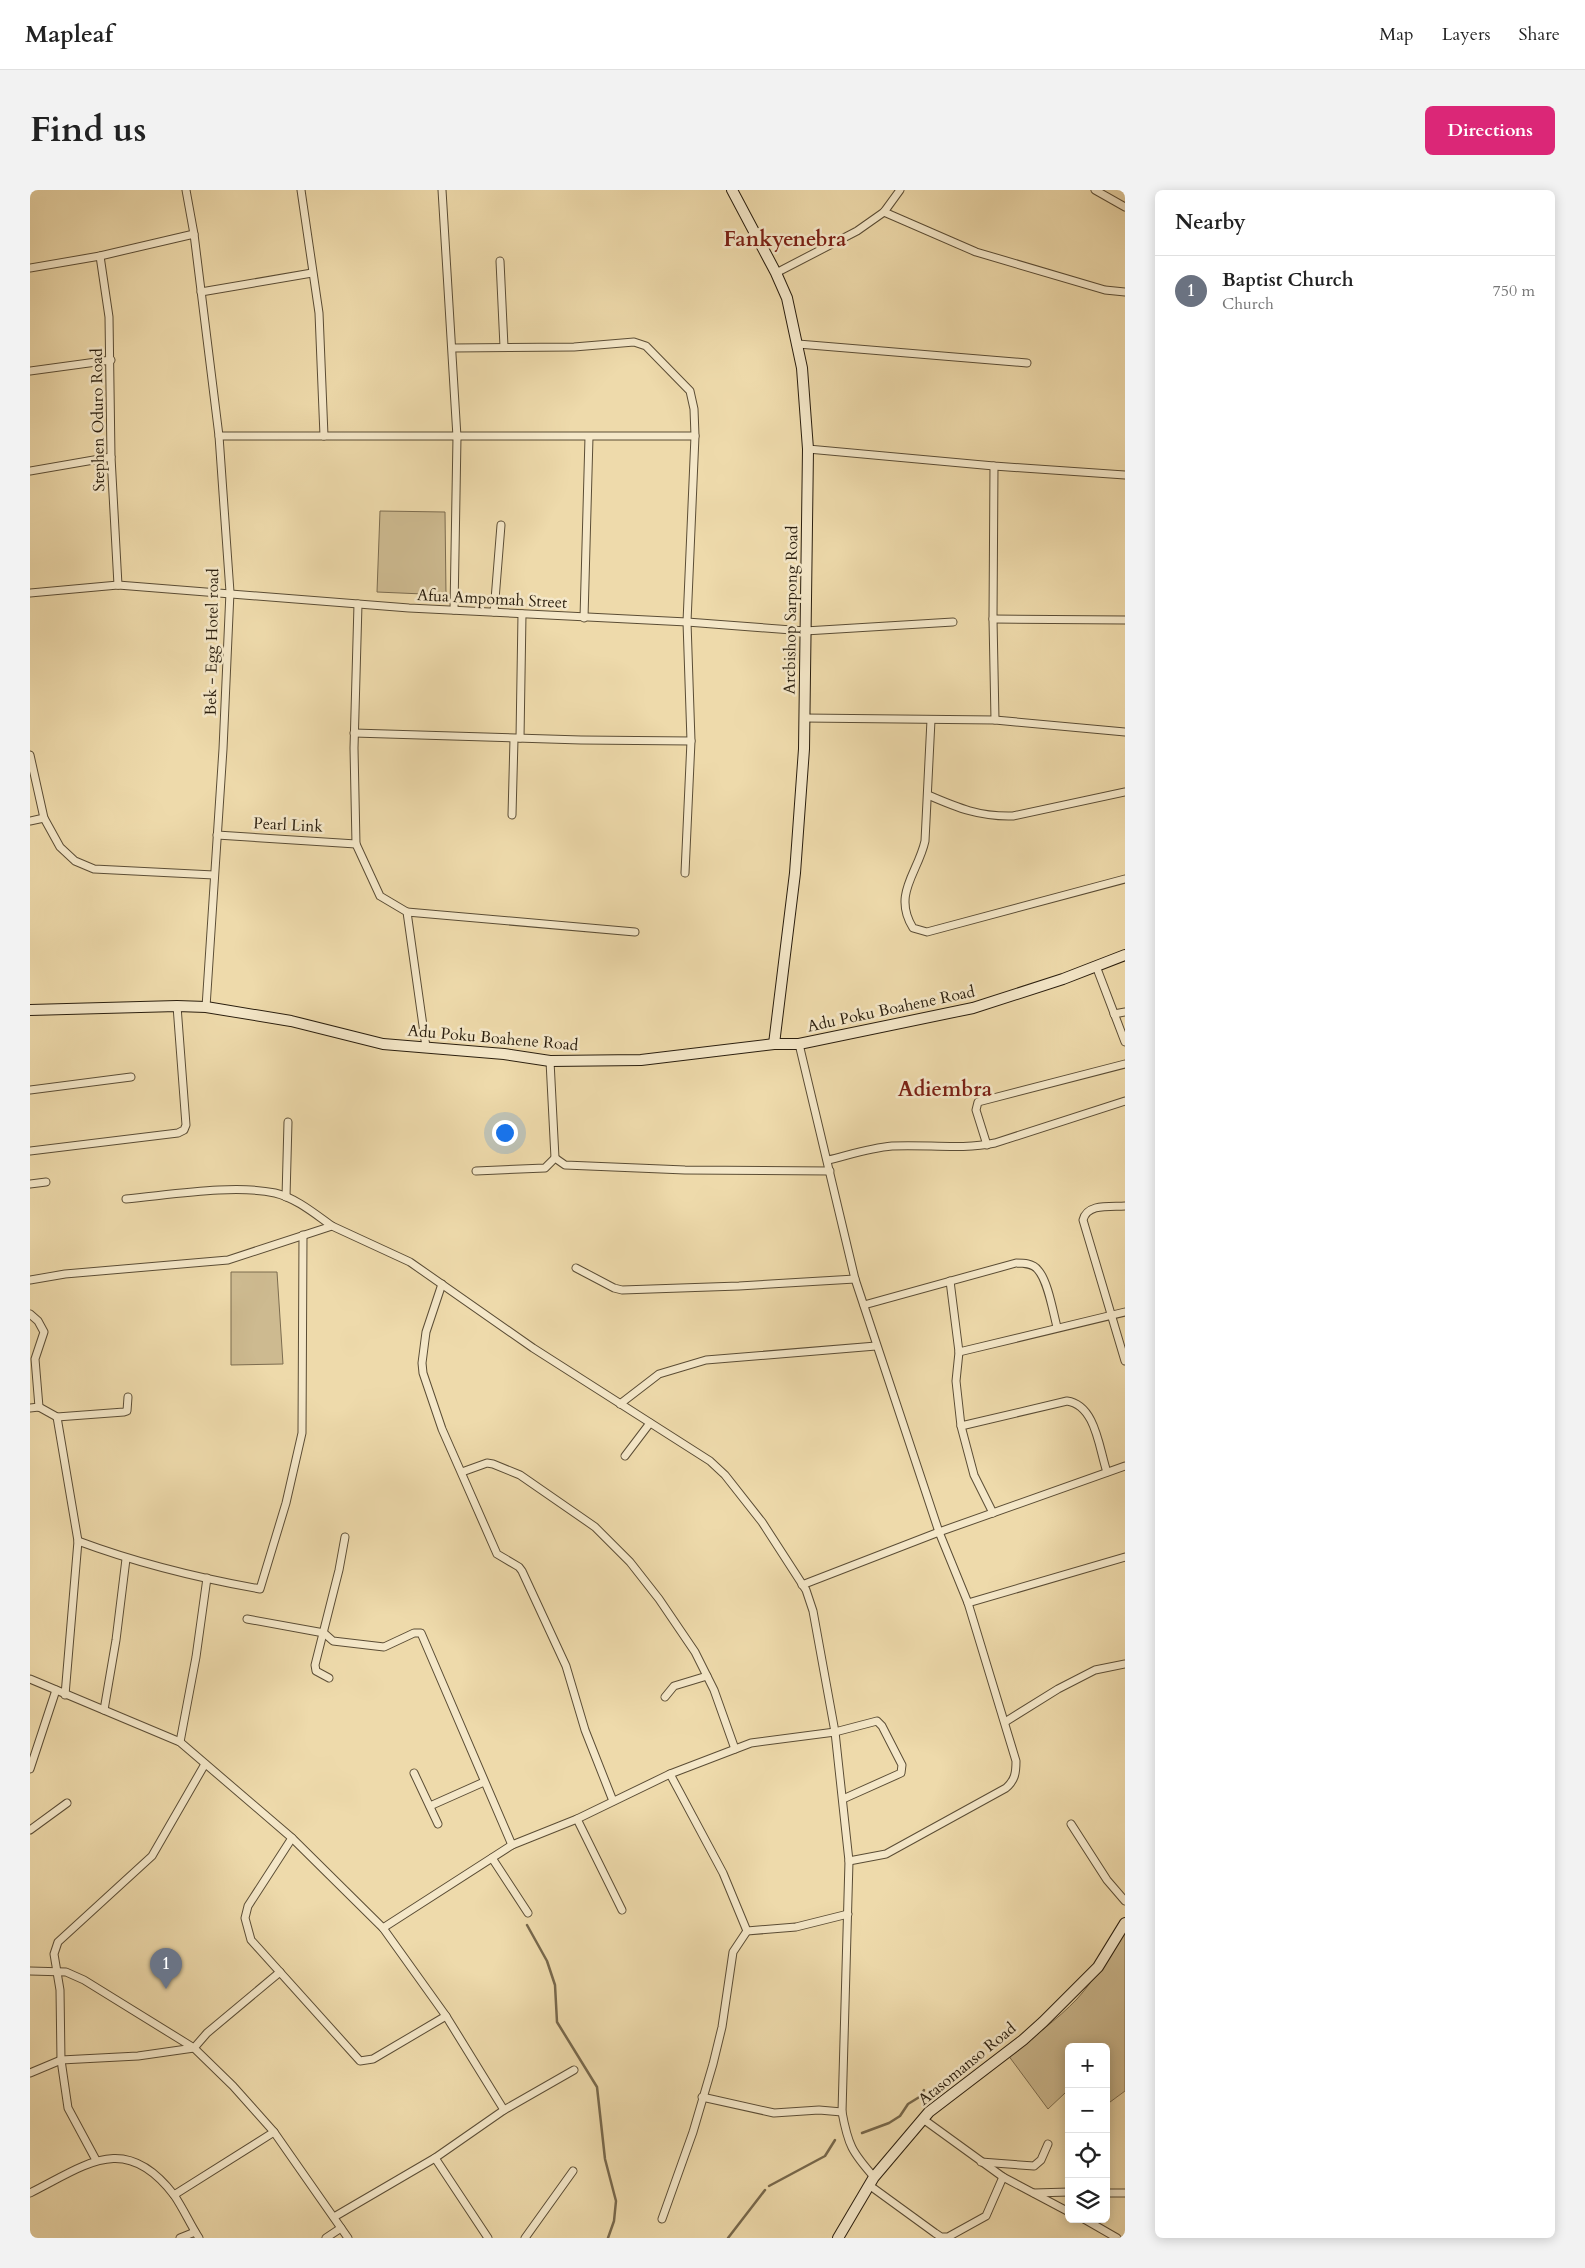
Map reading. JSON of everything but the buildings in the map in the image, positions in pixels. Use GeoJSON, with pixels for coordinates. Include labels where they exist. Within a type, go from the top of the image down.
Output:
{"type":"FeatureCollection","features":[{"type":"Feature","properties":{"kind":"street","name":"Bek - Egg Hotel road"},"geometry":{"type":"LineString","coordinates":[[186,190],[202,292],[219,436],[230,592],[223,749],[206,1007]]}},
{"type":"Feature","properties":{"kind":"street"},"geometry":{"type":"LineString","coordinates":[[301,190],[320,324],[324,436]]}},
{"type":"Feature","properties":{"kind":"street"},"geometry":{"type":"LineString","coordinates":[[442,190],[457,436],[454,610]]}},
{"type":"Feature","properties":{"kind":"street","name":"Arcbishop Sarpong Road"},"geometry":{"type":"LineString","coordinates":[[732,190],[776,273],[787,298],[798,344],[808,449],[804,718],[795,873],[774,1044]]}},
{"type":"Feature","properties":{"kind":"street"},"geometry":{"type":"LineString","coordinates":[[776,273],[846,237],[884,212],[900,190]]}},
{"type":"Feature","properties":{"kind":"street"},"geometry":{"type":"LineString","coordinates":[[1095,190],[1125,207]]}},
{"type":"Feature","properties":{"kind":"street"},"geometry":{"type":"LineString","coordinates":[[884,212],[976,252],[1105,290],[1125,292]]}},
{"type":"Feature","properties":{"kind":"street"},"geometry":{"type":"LineString","coordinates":[[30,268],[100,256],[194,234]]}},
{"type":"Feature","properties":{"kind":"street","name":"Stephen Oduro Road"},"geometry":{"type":"LineString","coordinates":[[100,256],[109,317],[111,457],[118,585]]}},
{"type":"Feature","properties":{"kind":"street"},"geometry":{"type":"LineString","coordinates":[[500,261],[504,347]]}},
{"type":"Feature","properties":{"kind":"street"},"geometry":{"type":"LineString","coordinates":[[202,292],[312,273]]}},
{"type":"Feature","properties":{"kind":"street"},"geometry":{"type":"LineString","coordinates":[[453,348],[574,347],[634,342],[646,346],[690,391],[694,409],[687,622],[691,741],[685,873]]}},
{"type":"Feature","properties":{"kind":"street"},"geometry":{"type":"LineString","coordinates":[[798,344],[1027,363]]}},
{"type":"Feature","properties":{"kind":"street"},"geometry":{"type":"LineString","coordinates":[[30,371],[111,360]]}},
{"type":"Feature","properties":{"kind":"street"},"geometry":{"type":"LineString","coordinates":[[219,436],[694,436]]}},
{"type":"Feature","properties":{"kind":"street"},"geometry":{"type":"LineString","coordinates":[[584,618],[589,437]]}},
{"type":"Feature","properties":{"kind":"street"},"geometry":{"type":"LineString","coordinates":[[808,449],[994,466],[1125,475]]}},
{"type":"Feature","properties":{"kind":"street"},"geometry":{"type":"LineString","coordinates":[[30,471],[111,457]]}},
{"type":"Feature","properties":{"kind":"street"},"geometry":{"type":"LineString","coordinates":[[994,466],[993,619],[995,720]]}},
{"type":"Feature","properties":{"kind":"street"},"geometry":{"type":"LineString","coordinates":[[494,612],[501,525]]}},
{"type":"Feature","properties":{"kind":"street","name":"Afua Ampomah Street"},"geometry":{"type":"LineString","coordinates":[[30,593],[118,585],[230,592],[358,604],[584,618],[687,622],[805,631],[953,622]]}},
{"type":"Feature","properties":{"kind":"street"},"geometry":{"type":"LineString","coordinates":[[358,604],[354,732],[356,844],[380,896],[406,912],[635,932]]}},
{"type":"Feature","properties":{"kind":"street"},"geometry":{"type":"LineString","coordinates":[[512,815],[522,614]]}},
{"type":"Feature","properties":{"kind":"street"},"geometry":{"type":"LineString","coordinates":[[993,619],[1125,620]]}},
{"type":"Feature","properties":{"kind":"street"},"geometry":{"type":"LineString","coordinates":[[804,718],[995,720],[1125,732]]}},
{"type":"Feature","properties":{"kind":"street"},"geometry":{"type":"LineString","coordinates":[[931,720],[928,795],[922,852],[905,892],[905,905],[913,928],[927,932],[1125,879]]}},
{"type":"Feature","properties":{"kind":"street"},"geometry":{"type":"LineString","coordinates":[[354,732],[517,738],[691,741]]}},
{"type":"Feature","properties":{"kind":"street"},"geometry":{"type":"LineString","coordinates":[[30,755],[44,818],[60,847],[75,861],[94,868],[214,875]]}},
{"type":"Feature","properties":{"kind":"street"},"geometry":{"type":"LineString","coordinates":[[928,795],[968,812],[1000,817],[1013,816],[1125,792]]}},
{"type":"Feature","properties":{"kind":"street"},"geometry":{"type":"LineString","coordinates":[[30,821],[44,818]]}},
{"type":"Feature","properties":{"kind":"street","name":"Pearl Link"},"geometry":{"type":"LineString","coordinates":[[217,835],[356,844]]}},
{"type":"Feature","properties":{"kind":"street"},"geometry":{"type":"LineString","coordinates":[[406,912],[426,1047]]}},
{"type":"Feature","properties":{"kind":"street","name":"Adu Poku Boahene Road"},"geometry":{"type":"LineString","coordinates":[[30,1010],[206,1007],[291,1021],[383,1044],[550,1061],[641,1060],[774,1044],[799,1044],[973,1008],[1019,994],[1125,955]]}},
{"type":"Feature","properties":{"kind":"street"},"geometry":{"type":"LineString","coordinates":[[1096,966],[1125,1042]]}},
{"type":"Feature","properties":{"kind":"street"},"geometry":{"type":"LineString","coordinates":[[30,1151],[178,1133],[184,1130],[186,1125],[177,1006]]}},
{"type":"Feature","properties":{"kind":"street"},"geometry":{"type":"LineString","coordinates":[[1114,1014],[1125,1012]]}},
{"type":"Feature","properties":{"kind":"street"},"geometry":{"type":"LineString","coordinates":[[799,1044],[855,1278],[876,1346],[940,1532],[968,1603],[1016,1761],[1016,1773],[1012,1782],[1006,1788],[886,1854],[849,1861]]}},
{"type":"Feature","properties":{"kind":"street"},"geometry":{"type":"LineString","coordinates":[[550,1061],[555,1158]]}},
{"type":"Feature","properties":{"kind":"street"},"geometry":{"type":"LineString","coordinates":[[987,1145],[976,1110],[978,1102],[1125,1064]]}},
{"type":"Feature","properties":{"kind":"street"},"geometry":{"type":"LineString","coordinates":[[30,1090],[131,1077]]}},
{"type":"Feature","properties":{"kind":"street"},"geometry":{"type":"LineString","coordinates":[[828,1160],[876,1148],[894,1146],[987,1145],[1125,1101]]}},
{"type":"Feature","properties":{"kind":"street"},"geometry":{"type":"LineString","coordinates":[[286,1197],[288,1122]]}},
{"type":"Feature","properties":{"kind":"street"},"geometry":{"type":"LineString","coordinates":[[555,1158],[565,1165],[685,1170],[830,1171]]}},
{"type":"Feature","properties":{"kind":"street"},"geometry":{"type":"LineString","coordinates":[[476,1171],[544,1168],[555,1158]]}},
{"type":"Feature","properties":{"kind":"street"},"geometry":{"type":"LineString","coordinates":[[30,1184],[46,1182]]}},
{"type":"Feature","properties":{"kind":"street"},"geometry":{"type":"LineString","coordinates":[[126,1199],[235,1190],[276,1194],[286,1197],[332,1226],[410,1262],[533,1348],[710,1461],[725,1475],[762,1522],[802,1585],[814,1611],[835,1732],[849,1861],[842,2112],[848,2140],[854,2154],[872,2181],[941,2236],[948,2236],[986,2216],[1003,2177]]}},
{"type":"Feature","properties":{"kind":"street"},"geometry":{"type":"LineString","coordinates":[[1125,1206],[1091,1209],[1084,1215],[1083,1220],[1110,1316],[1125,1361]]}},
{"type":"Feature","properties":{"kind":"street"},"geometry":{"type":"LineString","coordinates":[[30,1280],[65,1274],[228,1260],[332,1226]]}},
{"type":"Feature","properties":{"kind":"street"},"geometry":{"type":"LineString","coordinates":[[78,1541],[126,1559],[260,1588],[286,1503],[302,1433],[303,1235]]}},
{"type":"Feature","properties":{"kind":"street"},"geometry":{"type":"LineString","coordinates":[[864,1306],[1016,1263],[1033,1266],[1042,1277],[1057,1327]]}},
{"type":"Feature","properties":{"kind":"street"},"geometry":{"type":"LineString","coordinates":[[576,1268],[618,1289],[739,1286],[855,1278]]}},
{"type":"Feature","properties":{"kind":"street"},"geometry":{"type":"LineString","coordinates":[[950,1281],[959,1352],[956,1381],[961,1426],[974,1475],[994,1513]]}},
{"type":"Feature","properties":{"kind":"street"},"geometry":{"type":"LineString","coordinates":[[442,1284],[426,1332],[422,1363],[442,1429],[497,1554],[519,1567],[566,1666],[585,1730],[613,1801]]}},
{"type":"Feature","properties":{"kind":"street"},"geometry":{"type":"LineString","coordinates":[[959,1352],[1125,1312]]}},
{"type":"Feature","properties":{"kind":"street"},"geometry":{"type":"LineString","coordinates":[[30,1314],[38,1321],[44,1332],[35,1359],[38,1407]]}},
{"type":"Feature","properties":{"kind":"street"},"geometry":{"type":"LineString","coordinates":[[620,1404],[659,1374],[706,1360],[876,1346]]}},
{"type":"Feature","properties":{"kind":"street"},"geometry":{"type":"LineString","coordinates":[[30,1408],[38,1407],[58,1418],[124,1412],[127,1410],[128,1397]]}},
{"type":"Feature","properties":{"kind":"street"},"geometry":{"type":"LineString","coordinates":[[961,1426],[1067,1401],[1075,1402],[1086,1410],[1091,1419],[1107,1472]]}},
{"type":"Feature","properties":{"kind":"street"},"geometry":{"type":"LineString","coordinates":[[58,1418],[78,1541],[65,1695]]}},
{"type":"Feature","properties":{"kind":"street"},"geometry":{"type":"LineString","coordinates":[[626,1456],[650,1424]]}},
{"type":"Feature","properties":{"kind":"street"},"geometry":{"type":"LineString","coordinates":[[462,1472],[480,1464],[493,1464],[520,1475],[595,1527],[630,1562],[695,1652],[735,1749]]}},
{"type":"Feature","properties":{"kind":"street"},"geometry":{"type":"LineString","coordinates":[[802,1585],[940,1532],[1125,1466]]}},
{"type":"Feature","properties":{"kind":"street"},"geometry":{"type":"LineString","coordinates":[[329,1678],[315,1668],[339,1570],[345,1537]]}},
{"type":"Feature","properties":{"kind":"street"},"geometry":{"type":"LineString","coordinates":[[968,1603],[1125,1557]]}},
{"type":"Feature","properties":{"kind":"street"},"geometry":{"type":"LineString","coordinates":[[104,1710],[116,1640],[126,1559]]}},
{"type":"Feature","properties":{"kind":"street"},"geometry":{"type":"LineString","coordinates":[[180,1742],[196,1657],[207,1578]]}},
{"type":"Feature","properties":{"kind":"street"},"geometry":{"type":"LineString","coordinates":[[247,1619],[324,1633],[333,1641],[384,1647],[414,1633],[421,1634],[512,1845]]}},
{"type":"Feature","properties":{"kind":"street"},"geometry":{"type":"LineString","coordinates":[[1005,1722],[1058,1688],[1094,1670],[1125,1664]]}},
{"type":"Feature","properties":{"kind":"street"},"geometry":{"type":"LineString","coordinates":[[665,1697],[674,1686],[706,1676]]}},
{"type":"Feature","properties":{"kind":"street"},"geometry":{"type":"LineString","coordinates":[[30,1679],[180,1742],[292,1838],[384,1928],[446,2016],[504,2110]]}},
{"type":"Feature","properties":{"kind":"street"},"geometry":{"type":"LineString","coordinates":[[30,1769],[56,1690]]}},
{"type":"Feature","properties":{"kind":"street"},"geometry":{"type":"LineString","coordinates":[[384,1928],[512,1845],[577,1819],[670,1774],[735,1749],[767,1740],[835,1732],[874,1721],[880,1723],[902,1769],[898,1776],[843,1799]]}},
{"type":"Feature","properties":{"kind":"street"},"geometry":{"type":"LineString","coordinates":[[96,2160],[68,2108],[61,2060],[60,1990],[54,1954],[58,1942],[152,1856],[205,1764]]}},
{"type":"Feature","properties":{"kind":"street"},"geometry":{"type":"LineString","coordinates":[[414,1773],[438,1824]]}},
{"type":"Feature","properties":{"kind":"street"},"geometry":{"type":"LineString","coordinates":[[670,1774],[723,1873],[747,1931]]}},
{"type":"Feature","properties":{"kind":"street"},"geometry":{"type":"LineString","coordinates":[[430,1806],[484,1782]]}},
{"type":"Feature","properties":{"kind":"street"},"geometry":{"type":"LineString","coordinates":[[30,1830],[67,1803]]}},
{"type":"Feature","properties":{"kind":"street"},"geometry":{"type":"LineString","coordinates":[[577,1819],[622,1910]]}},
{"type":"Feature","properties":{"kind":"street"},"geometry":{"type":"LineString","coordinates":[[1071,1824],[1107,1880],[1125,1901]]}},
{"type":"Feature","properties":{"kind":"street"},"geometry":{"type":"LineString","coordinates":[[292,1838],[248,1906],[245,1918],[250,1940],[360,2060],[373,2059],[446,2016]]}},
{"type":"Feature","properties":{"kind":"street"},"geometry":{"type":"LineString","coordinates":[[492,1858],[528,1913]]}},
{"type":"Feature","properties":{"kind":"street"},"geometry":{"type":"LineString","coordinates":[[747,1931],[796,1927],[848,1914]]}},
{"type":"Feature","properties":{"kind":"street","name":"Atasomanso Road"},"geometry":{"type":"LineString","coordinates":[[838,2238],[872,2181],[923,2118],[1023,2040],[1050,2016],[1098,1968],[1125,1923]]}},
{"type":"Feature","properties":{"kind":"street"},"geometry":{"type":"LineString","coordinates":[[662,2219],[693,2132],[722,2027],[728,1978],[734,1952],[747,1931]]}},
{"type":"Feature","properties":{"kind":"street"},"geometry":{"type":"LineString","coordinates":[[30,1971],[66,1972],[84,1980],[194,2048],[233,2086],[274,2132],[348,2238]]}},
{"type":"Feature","properties":{"kind":"street"},"geometry":{"type":"LineString","coordinates":[[30,2073],[61,2060],[138,2056],[194,2048],[207,2033],[280,1972]]}},
{"type":"Feature","properties":{"kind":"street"},"geometry":{"type":"LineString","coordinates":[[334,2217],[435,2158],[504,2110],[574,2070]]}},
{"type":"Feature","properties":{"kind":"street"},"geometry":{"type":"LineString","coordinates":[[702,2097],[774,2113],[819,2110],[842,2112]]}},
{"type":"Feature","properties":{"kind":"street"},"geometry":{"type":"LineString","coordinates":[[923,2118],[980,2162],[1003,2177],[1065,2210]]}},
{"type":"Feature","properties":{"kind":"street"},"geometry":{"type":"LineString","coordinates":[[174,2195],[274,2132]]}},
{"type":"Feature","properties":{"kind":"street"},"geometry":{"type":"LineString","coordinates":[[980,2162],[1034,2166],[1041,2160],[1048,2144]]}},
{"type":"Feature","properties":{"kind":"street"},"geometry":{"type":"LineString","coordinates":[[30,2194],[96,2160],[123,2158],[146,2168],[174,2195],[197,2235],[180,2238]]}},
{"type":"Feature","properties":{"kind":"street"},"geometry":{"type":"LineString","coordinates":[[435,2158],[488,2238]]}},
{"type":"Feature","properties":{"kind":"street"},"geometry":{"type":"LineString","coordinates":[[525,2238],[573,2171]]}},
{"type":"Feature","properties":{"kind":"street"},"geometry":{"type":"LineString","coordinates":[[1031,2193],[1065,2192]]}},
{"type":"Feature","properties":{"kind":"street"},"geometry":{"type":"LineString","coordinates":[[1110,2193],[1125,2193]]}},
{"type":"Feature","properties":{"kind":"street"},"geometry":{"type":"LineString","coordinates":[[1091,2223],[1117,2238]]}},
{"type":"Feature","properties":{"kind":"street"},"geometry":{"type":"LineString","coordinates":[[326,2238],[341,2228]]}},
{"type":"Feature","properties":{"kind":"shaded area"},"geometry":{"type":"Polygon","coordinates":[[[380,511],[445,512],[446,595],[377,592],[380,511]]]}},
{"type":"Feature","properties":{"kind":"shaded area"},"geometry":{"type":"Polygon","coordinates":[[[231,1272],[277,1272],[283,1364],[231,1365],[231,1272]]]}},
{"type":"Feature","properties":{"kind":"shaded area"},"geometry":{"type":"Polygon","coordinates":[[[1125,1929],[1125,2091],[1110,2102],[1110,2043],[1065,2043],[1065,2093],[1048,2109],[1008,2055],[1069,2007],[1097,1974],[1125,1929]]]}},
{"type":"Feature","properties":{"kind":"waterway"},"geometry":{"type":"LineString","coordinates":[[527,1925],[547,1961],[555,1985],[557,2022],[597,2087],[605,2159],[616,2201],[614,2221],[608,2238]]}},
{"type":"Feature","properties":{"kind":"waterway"},"geometry":{"type":"LineString","coordinates":[[862,2133],[889,2123],[900,2116],[908,2104],[921,2096],[924,2090]]}},
{"type":"Feature","properties":{"kind":"waterway"},"geometry":{"type":"LineString","coordinates":[[769,2186],[825,2156],[835,2140]]}},
{"type":"Feature","properties":{"kind":"waterway"},"geometry":{"type":"LineString","coordinates":[[728,2238],[765,2190]]}},
{"type":"Feature","properties":{"kind":"place","name":"Baptist Church"},"geometry":{"type":"Point","coordinates":[166,1989]}},
{"type":"Feature","properties":{"kind":"district","name":"Fankyenebra"},"geometry":{"type":"Point","coordinates":[785,239]}},
{"type":"Feature","properties":{"kind":"district","name":"Adiembra"},"geometry":{"type":"Point","coordinates":[945,1089]}}]}
